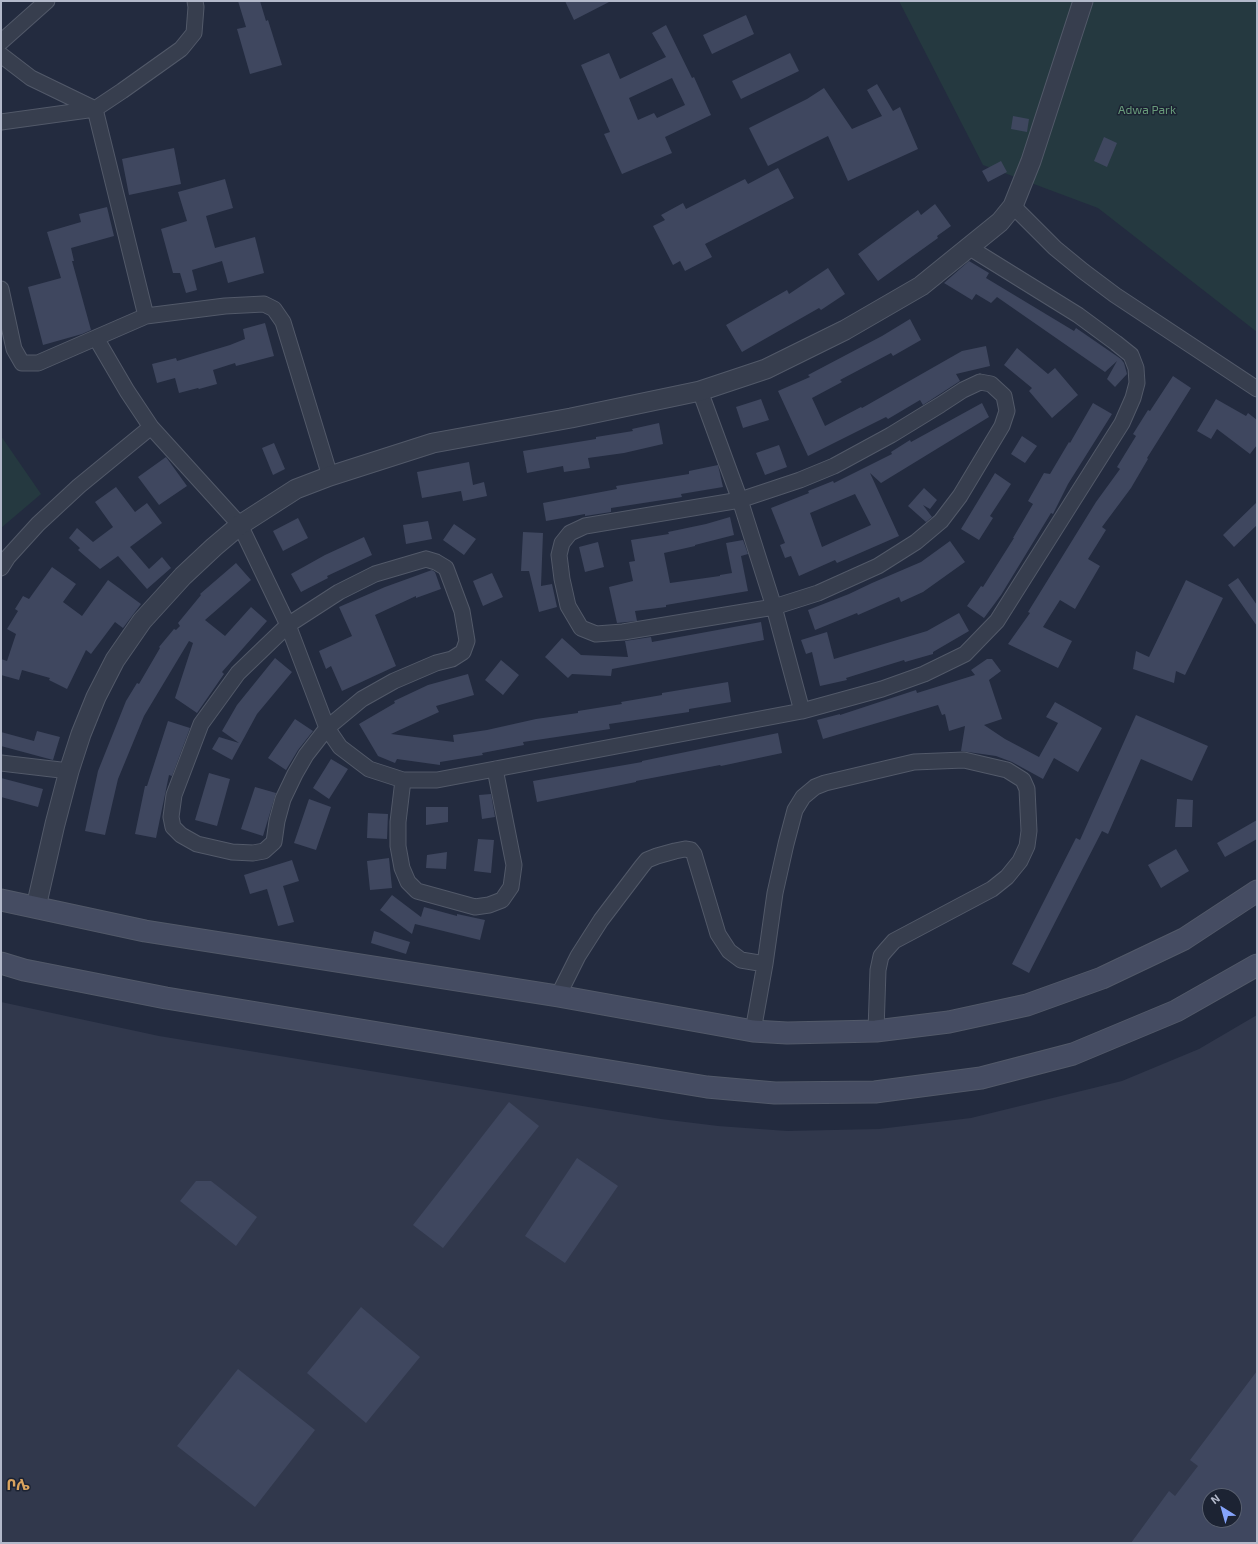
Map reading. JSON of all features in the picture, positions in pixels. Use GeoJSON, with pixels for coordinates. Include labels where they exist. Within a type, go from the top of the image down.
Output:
{"type":"FeatureCollection","features":[{"type":"Feature","properties":{"kind":"main road"},"geometry":{"type":"LineString","coordinates":[[1,900],[145,931],[558,996],[753,1031],[787,1033],[876,1031],[949,1022],[1027,1005],[1102,978],[1184,939],[1257,891]]}},
{"type":"Feature","properties":{"kind":"main road"},"geometry":{"type":"LineString","coordinates":[[1,963],[24,970],[174,999],[707,1087],[776,1093],[875,1092],[981,1078],[1073,1054],[1176,1011],[1257,965]]}},
{"type":"Feature","properties":{"kind":"street"},"geometry":{"type":"LineString","coordinates":[[1,42],[47,1]]}},
{"type":"Feature","properties":{"kind":"street"},"geometry":{"type":"LineString","coordinates":[[1,122],[95,109],[182,49],[194,33],[195,1]]}},
{"type":"Feature","properties":{"kind":"street"},"geometry":{"type":"LineString","coordinates":[[36,907],[69,771],[81,734],[96,697],[116,660],[142,621],[183,576],[240,525],[296,489],[330,476],[433,443],[571,418],[700,391],[766,369],[845,330],[921,286],[970,248],[1000,222],[1013,206],[1031,161],[1084,1]]}},
{"type":"Feature","properties":{"kind":"street"},"geometry":{"type":"LineString","coordinates":[[1,55],[31,78],[95,109]]}},
{"type":"Feature","properties":{"kind":"street"},"geometry":{"type":"LineString","coordinates":[[95,109],[146,316]]}},
{"type":"Feature","properties":{"kind":"street"},"geometry":{"type":"LineString","coordinates":[[1013,206],[1055,248],[1108,291],[1257,389]]}},
{"type":"Feature","properties":{"kind":"street"},"geometry":{"type":"LineString","coordinates":[[96,338],[127,392],[151,427],[240,525],[288,625],[327,728],[340,747],[369,769],[403,780],[437,780],[802,711],[882,689],[924,674],[965,654],[997,621],[1122,423],[1133,398],[1137,383],[1136,368],[1131,356],[1116,343],[1078,315],[970,248]]}},
{"type":"Feature","properties":{"kind":"street"},"geometry":{"type":"LineString","coordinates":[[1,289],[14,349],[22,363],[38,363],[146,316],[225,306],[264,304],[274,309],[283,322],[330,476]]}},
{"type":"Feature","properties":{"kind":"street"},"geometry":{"type":"LineString","coordinates":[[980,382],[991,384],[1004,396],[1007,411],[1002,426],[960,496],[940,521],[916,542],[878,566],[818,593],[774,607],[623,632],[596,634],[581,628],[568,606],[562,579],[559,555],[562,543],[570,533],[585,526],[740,500],[800,480],[834,466],[891,435],[963,390],[980,382]]}},
{"type":"Feature","properties":{"kind":"street"},"geometry":{"type":"LineString","coordinates":[[700,391],[740,500],[774,607],[802,711]]}},
{"type":"Feature","properties":{"kind":"street"},"geometry":{"type":"LineString","coordinates":[[1,568],[8,557],[38,524],[79,486],[151,427]]}},
{"type":"Feature","properties":{"kind":"street"},"geometry":{"type":"LineString","coordinates":[[426,559],[436,562],[446,568],[462,611],[467,641],[463,652],[452,659],[394,681],[362,698],[327,728],[306,755],[295,774],[283,800],[277,821],[274,842],[264,851],[253,853],[232,852],[198,844],[181,835],[173,827],[171,817],[174,795],[202,724],[238,673],[288,625],[339,592],[375,574],[426,559]]}},
{"type":"Feature","properties":{"kind":"street"},"geometry":{"type":"LineString","coordinates":[[753,1031],[765,964],[775,893],[786,844],[796,810],[803,797],[815,787],[825,783],[914,762],[964,760],[1007,770],[1023,780],[1028,789],[1029,831],[1027,846],[1020,861],[1007,877],[992,889],[894,941],[886,950],[881,956],[878,970],[876,1031]]}},
{"type":"Feature","properties":{"kind":"street"},"geometry":{"type":"LineString","coordinates":[[1,763],[69,771]]}},
{"type":"Feature","properties":{"kind":"street"},"geometry":{"type":"LineString","coordinates":[[403,780],[398,822],[398,846],[402,868],[408,882],[417,891],[475,907],[489,905],[502,900],[510,887],[513,872],[514,865],[495,769]]}},
{"type":"Feature","properties":{"kind":"street"},"geometry":{"type":"LineString","coordinates":[[558,996],[578,956],[602,920],[647,860],[685,849],[691,850],[694,854],[718,934],[729,951],[741,960],[765,964]]}},
{"type":"Feature","properties":{"kind":"shaded area"},"geometry":{"type":"Polygon","coordinates":[[[1,1002],[159,1036],[661,1119],[718,1126],[787,1131],[879,1129],[971,1118],[1122,1081],[1199,1049],[1257,1015],[1257,1543],[1,1543],[1,1002]]]}},
{"type":"Feature","properties":{"kind":"green space","name":"Adwa Park"},"geometry":{"type":"Polygon","coordinates":[[[899,1],[1257,1],[1257,332],[1098,208],[983,165],[899,1]]]}},
{"type":"Feature","properties":{"kind":"green space"},"geometry":{"type":"Polygon","coordinates":[[[1,436],[41,494],[1,528],[1,436]]]}},
{"type":"Feature","properties":{"kind":"building"},"geometry":{"type":"Polygon","coordinates":[[[238,1],[260,1],[266,21],[268,20],[282,65],[250,74],[237,29],[246,27],[238,1]]]}},
{"type":"Feature","properties":{"kind":"building"},"geometry":{"type":"Polygon","coordinates":[[[565,1],[611,1],[574,20],[565,1]]]}},
{"type":"Feature","properties":{"kind":"building"},"geometry":{"type":"Polygon","coordinates":[[[746,15],[754,34],[712,54],[703,35],[746,15]]]}},
{"type":"Feature","properties":{"kind":"building"},"geometry":{"type":"Polygon","coordinates":[[[666,25],[692,78],[694,77],[711,115],[665,137],[672,153],[622,174],[604,134],[610,132],[581,65],[609,53],[620,79],[666,57],[652,33],[666,25]],[[672,78],[629,98],[638,120],[654,113],[657,118],[685,105],[672,78]]]}},
{"type":"Feature","properties":{"kind":"building"},"geometry":{"type":"Polygon","coordinates":[[[790,53],[799,71],[741,99],[732,81],[790,53]]]}},
{"type":"Feature","properties":{"kind":"building"},"geometry":{"type":"Polygon","coordinates":[[[877,84],[893,111],[900,107],[918,149],[848,181],[828,136],[768,166],[749,128],[807,99],[824,88],[852,129],[882,116],[867,90],[877,84]]]}},
{"type":"Feature","properties":{"kind":"building"},"geometry":{"type":"Polygon","coordinates":[[[1013,116],[1029,119],[1027,132],[1011,129],[1013,116]]]}},
{"type":"Feature","properties":{"kind":"building"},"geometry":{"type":"Polygon","coordinates":[[[1104,137],[1117,143],[1107,167],[1094,161],[1104,137]]]}},
{"type":"Feature","properties":{"kind":"building"},"geometry":{"type":"Polygon","coordinates":[[[174,148],[181,184],[129,195],[122,159],[174,148]]]}},
{"type":"Feature","properties":{"kind":"building"},"geometry":{"type":"Polygon","coordinates":[[[1001,161],[1007,172],[988,182],[982,171],[1001,161]]]}},
{"type":"Feature","properties":{"kind":"building"},"geometry":{"type":"Polygon","coordinates":[[[778,168],[794,198],[705,244],[712,257],[685,271],[680,261],[673,265],[653,226],[665,220],[661,215],[683,203],[686,209],[745,179],[748,184],[778,168]]]}},
{"type":"Feature","properties":{"kind":"building"},"geometry":{"type":"Polygon","coordinates":[[[225,179],[233,208],[206,216],[215,248],[255,237],[264,273],[228,283],[222,261],[192,270],[197,290],[186,293],[180,273],[173,273],[161,229],[187,221],[178,192],[225,179]]]}},
{"type":"Feature","properties":{"kind":"building"},"geometry":{"type":"Polygon","coordinates":[[[935,204],[951,226],[937,236],[938,238],[878,281],[858,254],[918,210],[921,215],[935,204]]]}},
{"type":"Feature","properties":{"kind":"building"},"geometry":{"type":"Polygon","coordinates":[[[107,207],[114,236],[71,248],[74,261],[72,261],[91,330],[43,345],[28,287],[61,278],[47,232],[81,222],[79,214],[107,207]]]}},
{"type":"Feature","properties":{"kind":"building"},"geometry":{"type":"Polygon","coordinates":[[[969,261],[989,273],[986,278],[1074,331],[1076,328],[1121,359],[1124,363],[1127,374],[1115,387],[1107,379],[1117,361],[1105,372],[997,297],[991,303],[976,294],[972,300],[944,283],[969,261]]]}},
{"type":"Feature","properties":{"kind":"building"},"geometry":{"type":"Polygon","coordinates":[[[828,268],[845,294],[821,310],[819,308],[742,352],[726,325],[787,290],[789,294],[828,268]]]}},
{"type":"Feature","properties":{"kind":"building"},"geometry":{"type":"Polygon","coordinates":[[[910,319],[921,340],[893,356],[891,353],[840,380],[842,382],[812,398],[825,426],[861,407],[862,408],[962,351],[986,346],[990,366],[956,374],[960,381],[923,405],[920,400],[888,419],[886,417],[808,456],[778,391],[810,377],[808,375],[882,336],[910,319]]]}},
{"type":"Feature","properties":{"kind":"building"},"geometry":{"type":"Polygon","coordinates":[[[265,323],[274,356],[236,366],[235,363],[213,370],[217,384],[199,389],[179,393],[175,378],[157,383],[152,364],[176,358],[177,361],[230,345],[245,339],[243,329],[265,323]]]}},
{"type":"Feature","properties":{"kind":"building"},"geometry":{"type":"Polygon","coordinates":[[[1017,348],[1048,374],[1055,368],[1078,395],[1052,418],[1029,391],[1032,388],[1004,365],[1017,348]]]}},
{"type":"Feature","properties":{"kind":"building"},"geometry":{"type":"Polygon","coordinates":[[[1173,376],[1191,388],[1147,458],[1148,459],[1131,488],[1102,527],[1106,530],[1088,559],[1100,566],[1075,609],[1060,600],[1043,627],[1072,641],[1058,668],[1008,644],[1030,613],[1028,612],[1096,502],[1120,469],[1117,467],[1136,436],[1133,434],[1148,410],[1150,411],[1173,376]]]}},
{"type":"Feature","properties":{"kind":"building"},"geometry":{"type":"Polygon","coordinates":[[[761,399],[769,420],[743,428],[736,407],[761,399]]]}},
{"type":"Feature","properties":{"kind":"building"},"geometry":{"type":"Polygon","coordinates":[[[1216,399],[1246,416],[1248,413],[1257,420],[1257,445],[1250,454],[1217,429],[1211,439],[1197,431],[1216,399]]]}},
{"type":"Feature","properties":{"kind":"building"},"geometry":{"type":"Polygon","coordinates":[[[982,403],[989,417],[881,483],[870,473],[899,536],[837,563],[835,560],[799,576],[791,556],[785,558],[780,545],[785,543],[771,508],[809,493],[808,491],[833,481],[834,483],[892,454],[891,452],[910,440],[911,442],[982,403]],[[855,494],[810,513],[822,547],[871,525],[855,494]]]}},
{"type":"Feature","properties":{"kind":"building"},"geometry":{"type":"Polygon","coordinates":[[[1093,403],[1112,414],[1068,484],[1053,514],[1051,513],[1001,595],[984,618],[967,606],[981,586],[983,587],[1014,538],[1033,504],[1028,501],[1044,473],[1050,474],[1093,403]]]}},
{"type":"Feature","properties":{"kind":"building"},"geometry":{"type":"Polygon","coordinates":[[[659,423],[663,444],[624,453],[588,458],[590,468],[564,472],[563,466],[527,473],[523,451],[596,439],[596,437],[633,431],[632,429],[659,423]]]}},
{"type":"Feature","properties":{"kind":"building"},"geometry":{"type":"Polygon","coordinates":[[[1022,436],[1037,446],[1025,463],[1011,454],[1022,436]]]}},
{"type":"Feature","properties":{"kind":"building"},"geometry":{"type":"Polygon","coordinates":[[[274,443],[285,469],[273,475],[262,448],[274,443]]]}},
{"type":"Feature","properties":{"kind":"building"},"geometry":{"type":"Polygon","coordinates":[[[779,445],[787,467],[765,475],[756,453],[779,445]]]}},
{"type":"Feature","properties":{"kind":"building"},"geometry":{"type":"Polygon","coordinates":[[[166,457],[187,486],[159,505],[138,477],[166,457]]]}},
{"type":"Feature","properties":{"kind":"building"},"geometry":{"type":"Polygon","coordinates":[[[469,462],[473,485],[484,482],[487,496],[463,501],[461,491],[422,498],[417,472],[469,462]]]}},
{"type":"Feature","properties":{"kind":"building"},"geometry":{"type":"Polygon","coordinates":[[[718,465],[723,487],[681,494],[682,497],[611,508],[611,512],[585,516],[585,514],[546,521],[543,503],[617,489],[616,486],[689,474],[689,471],[718,465]]]}},
{"type":"Feature","properties":{"kind":"building"},"geometry":{"type":"Polygon","coordinates":[[[995,473],[1011,484],[990,516],[993,518],[979,540],[961,529],[995,473]]]}},
{"type":"Feature","properties":{"kind":"building"},"geometry":{"type":"Polygon","coordinates":[[[116,487],[135,512],[147,503],[162,523],[130,547],[149,569],[162,557],[171,568],[147,589],[118,556],[100,569],[78,550],[80,548],[69,538],[77,528],[93,542],[113,527],[95,502],[116,487]]]}},
{"type":"Feature","properties":{"kind":"building"},"geometry":{"type":"Polygon","coordinates":[[[924,488],[937,500],[930,509],[923,505],[932,517],[926,522],[908,506],[924,488]]]}},
{"type":"Feature","properties":{"kind":"building"},"geometry":{"type":"Polygon","coordinates":[[[1257,502],[1257,525],[1234,547],[1223,535],[1257,502]]]}},
{"type":"Feature","properties":{"kind":"building"},"geometry":{"type":"Polygon","coordinates":[[[730,517],[734,535],[664,553],[670,583],[732,573],[726,543],[743,540],[748,554],[741,556],[748,591],[666,605],[666,607],[635,611],[637,621],[617,623],[609,587],[633,581],[629,562],[635,561],[631,540],[669,534],[668,532],[730,517]]]}},
{"type":"Feature","properties":{"kind":"building"},"geometry":{"type":"Polygon","coordinates":[[[298,518],[308,538],[283,551],[273,531],[298,518]]]}},
{"type":"Feature","properties":{"kind":"building"},"geometry":{"type":"Polygon","coordinates":[[[428,521],[432,539],[406,544],[403,525],[428,521]]]}},
{"type":"Feature","properties":{"kind":"building"},"geometry":{"type":"Polygon","coordinates":[[[454,524],[476,539],[464,555],[443,540],[454,524]]]}},
{"type":"Feature","properties":{"kind":"building"},"geometry":{"type":"Polygon","coordinates":[[[523,532],[543,533],[541,586],[552,584],[557,607],[539,612],[529,571],[521,571],[523,532]]]}},
{"type":"Feature","properties":{"kind":"building"},"geometry":{"type":"Polygon","coordinates":[[[364,537],[372,555],[327,576],[328,578],[301,592],[291,574],[325,555],[364,537]]]}},
{"type":"Feature","properties":{"kind":"building"},"geometry":{"type":"Polygon","coordinates":[[[950,541],[965,562],[923,592],[901,602],[899,597],[858,615],[857,613],[815,630],[808,610],[849,594],[921,562],[950,541]]]}},
{"type":"Feature","properties":{"kind":"building"},"geometry":{"type":"Polygon","coordinates":[[[598,542],[604,567],[585,572],[579,547],[598,542]]]}},
{"type":"Feature","properties":{"kind":"building"},"geometry":{"type":"Polygon","coordinates":[[[236,563],[251,580],[205,620],[225,636],[251,607],[267,621],[222,672],[224,674],[197,713],[175,698],[193,643],[189,641],[144,716],[118,779],[105,835],[85,831],[98,771],[126,701],[137,683],[139,684],[160,648],[159,647],[174,629],[176,630],[180,626],[178,623],[201,595],[200,594],[236,563]]]}},
{"type":"Feature","properties":{"kind":"building"},"geometry":{"type":"Polygon","coordinates":[[[52,567],[76,584],[63,602],[82,616],[108,580],[141,604],[123,628],[115,622],[91,654],[86,650],[67,689],[49,680],[50,678],[22,670],[19,680],[1,675],[1,659],[7,661],[16,634],[7,629],[18,611],[15,609],[23,596],[29,599],[52,567]]]}},
{"type":"Feature","properties":{"kind":"building"},"geometry":{"type":"Polygon","coordinates":[[[432,570],[435,572],[441,589],[416,598],[416,596],[375,615],[396,666],[342,691],[331,666],[326,669],[319,651],[352,636],[339,607],[385,587],[432,570]]]}},
{"type":"Feature","properties":{"kind":"building"},"geometry":{"type":"Polygon","coordinates":[[[492,573],[503,597],[483,606],[473,581],[492,573]]]}},
{"type":"Feature","properties":{"kind":"building"},"geometry":{"type":"Polygon","coordinates":[[[1238,578],[1257,605],[1257,626],[1228,585],[1238,578]]]}},
{"type":"Feature","properties":{"kind":"building"},"geometry":{"type":"Polygon","coordinates":[[[1186,580],[1223,598],[1185,675],[1176,671],[1174,683],[1133,669],[1136,651],[1149,657],[1186,580]]]}},
{"type":"Feature","properties":{"kind":"building"},"geometry":{"type":"Polygon","coordinates":[[[959,613],[969,631],[933,652],[933,654],[905,662],[904,660],[846,678],[847,680],[820,686],[812,652],[806,654],[801,640],[827,632],[834,659],[927,631],[959,613]]]}},
{"type":"Feature","properties":{"kind":"building"},"geometry":{"type":"Polygon","coordinates":[[[761,622],[764,640],[612,669],[611,676],[572,674],[568,678],[545,657],[562,638],[581,655],[628,657],[625,641],[651,637],[652,642],[761,622]]]}},
{"type":"Feature","properties":{"kind":"building"},"geometry":{"type":"Polygon","coordinates":[[[275,658],[292,672],[257,714],[232,760],[212,749],[219,737],[239,743],[222,731],[237,705],[275,658]]]}},
{"type":"Feature","properties":{"kind":"building"},"geometry":{"type":"Polygon","coordinates":[[[987,659],[992,659],[1001,671],[989,680],[1002,719],[984,725],[1005,739],[1039,757],[1058,723],[1046,717],[1055,702],[1102,728],[1078,772],[1054,758],[1043,779],[1012,762],[996,756],[961,751],[965,726],[949,731],[945,714],[942,715],[938,705],[823,739],[817,720],[840,715],[916,690],[917,693],[975,675],[971,670],[987,659]]]}},
{"type":"Feature","properties":{"kind":"building"},"geometry":{"type":"Polygon","coordinates":[[[501,660],[519,675],[503,695],[485,680],[501,660]]]}},
{"type":"Feature","properties":{"kind":"building"},"geometry":{"type":"Polygon","coordinates":[[[468,674],[474,695],[436,706],[439,712],[391,734],[454,742],[453,735],[487,730],[536,719],[578,713],[578,711],[622,704],[621,702],[662,695],[662,693],[728,682],[731,702],[689,709],[689,712],[609,724],[610,729],[523,742],[524,745],[482,753],[483,755],[440,762],[440,765],[397,759],[395,763],[378,756],[359,724],[395,703],[394,701],[428,685],[468,674]]]}},
{"type":"Feature","properties":{"kind":"building"},"geometry":{"type":"Polygon","coordinates":[[[1136,715],[1208,746],[1192,781],[1141,759],[1108,834],[1102,831],[1029,973],[1012,964],[1076,838],[1080,840],[1136,715]]]}},
{"type":"Feature","properties":{"kind":"building"},"geometry":{"type":"Polygon","coordinates":[[[295,719],[313,731],[298,750],[286,770],[268,758],[295,719]]]}},
{"type":"Feature","properties":{"kind":"building"},"geometry":{"type":"Polygon","coordinates":[[[168,721],[190,728],[172,776],[169,775],[156,838],[135,834],[145,786],[147,786],[168,721]]]}},
{"type":"Feature","properties":{"kind":"building"},"geometry":{"type":"Polygon","coordinates":[[[37,731],[60,737],[53,760],[1,746],[1,732],[34,741],[37,731]]]}},
{"type":"Feature","properties":{"kind":"building"},"geometry":{"type":"Polygon","coordinates":[[[778,733],[782,753],[537,802],[533,781],[642,762],[778,733]]]}},
{"type":"Feature","properties":{"kind":"building"},"geometry":{"type":"Polygon","coordinates":[[[331,759],[348,769],[329,799],[313,788],[331,759]]]}},
{"type":"Feature","properties":{"kind":"building"},"geometry":{"type":"Polygon","coordinates":[[[209,773],[230,779],[217,826],[195,820],[209,773]]]}},
{"type":"Feature","properties":{"kind":"building"},"geometry":{"type":"Polygon","coordinates":[[[1,778],[43,789],[38,807],[1,797],[1,778]]]}},
{"type":"Feature","properties":{"kind":"building"},"geometry":{"type":"Polygon","coordinates":[[[255,787],[276,793],[263,836],[241,829],[255,787]]]}},
{"type":"Feature","properties":{"kind":"building"},"geometry":{"type":"Polygon","coordinates":[[[491,794],[495,817],[482,819],[479,795],[491,794]]]}},
{"type":"Feature","properties":{"kind":"building"},"geometry":{"type":"Polygon","coordinates":[[[309,799],[331,807],[316,850],[294,843],[309,799]]]}},
{"type":"Feature","properties":{"kind":"building"},"geometry":{"type":"Polygon","coordinates":[[[1177,799],[1193,800],[1192,827],[1175,827],[1177,799]]]}},
{"type":"Feature","properties":{"kind":"building"},"geometry":{"type":"Polygon","coordinates":[[[426,807],[448,807],[448,822],[426,825],[426,807]]]}},
{"type":"Feature","properties":{"kind":"building"},"geometry":{"type":"Polygon","coordinates":[[[368,813],[388,814],[387,839],[367,838],[368,813]]]}},
{"type":"Feature","properties":{"kind":"building"},"geometry":{"type":"Polygon","coordinates":[[[1257,820],[1257,839],[1225,857],[1217,843],[1257,820]]]}},
{"type":"Feature","properties":{"kind":"building"},"geometry":{"type":"Polygon","coordinates":[[[478,839],[494,840],[491,873],[474,871],[478,839]]]}},
{"type":"Feature","properties":{"kind":"building"},"geometry":{"type":"Polygon","coordinates":[[[1176,849],[1189,871],[1161,888],[1148,865],[1176,849]]]}},
{"type":"Feature","properties":{"kind":"building"},"geometry":{"type":"Polygon","coordinates":[[[447,852],[446,869],[426,868],[427,855],[447,852]]]}},
{"type":"Feature","properties":{"kind":"building"},"geometry":{"type":"Polygon","coordinates":[[[389,858],[392,888],[370,890],[367,861],[389,858]]]}},
{"type":"Feature","properties":{"kind":"building"},"geometry":{"type":"Polygon","coordinates":[[[292,860],[299,881],[283,886],[294,922],[278,926],[267,889],[250,894],[244,875],[292,860]]]}},
{"type":"Feature","properties":{"kind":"building"},"geometry":{"type":"Polygon","coordinates":[[[392,895],[421,917],[424,907],[457,916],[457,914],[485,920],[480,940],[415,924],[412,934],[380,910],[392,895]]]}},
{"type":"Feature","properties":{"kind":"building"},"geometry":{"type":"Polygon","coordinates":[[[374,931],[410,942],[406,954],[371,943],[374,931]]]}},
{"type":"Feature","properties":{"kind":"building"},"geometry":{"type":"Polygon","coordinates":[[[509,1102],[539,1126],[443,1248],[413,1225],[509,1102]]]}},
{"type":"Feature","properties":{"kind":"building"},"geometry":{"type":"Polygon","coordinates":[[[577,1158],[618,1186],[565,1263],[525,1236],[577,1158]]]}},
{"type":"Feature","properties":{"kind":"building"},"geometry":{"type":"Polygon","coordinates":[[[196,1181],[211,1181],[257,1217],[236,1246],[180,1201],[196,1181]]]}},
{"type":"Feature","properties":{"kind":"building"},"geometry":{"type":"Polygon","coordinates":[[[361,1307],[420,1357],[366,1423],[307,1373],[361,1307]]]}},
{"type":"Feature","properties":{"kind":"building"},"geometry":{"type":"Polygon","coordinates":[[[238,1369],[315,1430],[255,1507],[177,1446],[238,1369]]]}},
{"type":"Feature","properties":{"kind":"building"},"geometry":{"type":"Polygon","coordinates":[[[1257,1371],[1257,1543],[1131,1543],[1169,1491],[1175,1496],[1198,1466],[1190,1460],[1257,1371]]]}},
{"type":"Feature","properties":{"kind":"district","name":"ቦሌ"},"geometry":{"type":"Point","coordinates":[18,1485]}}]}
